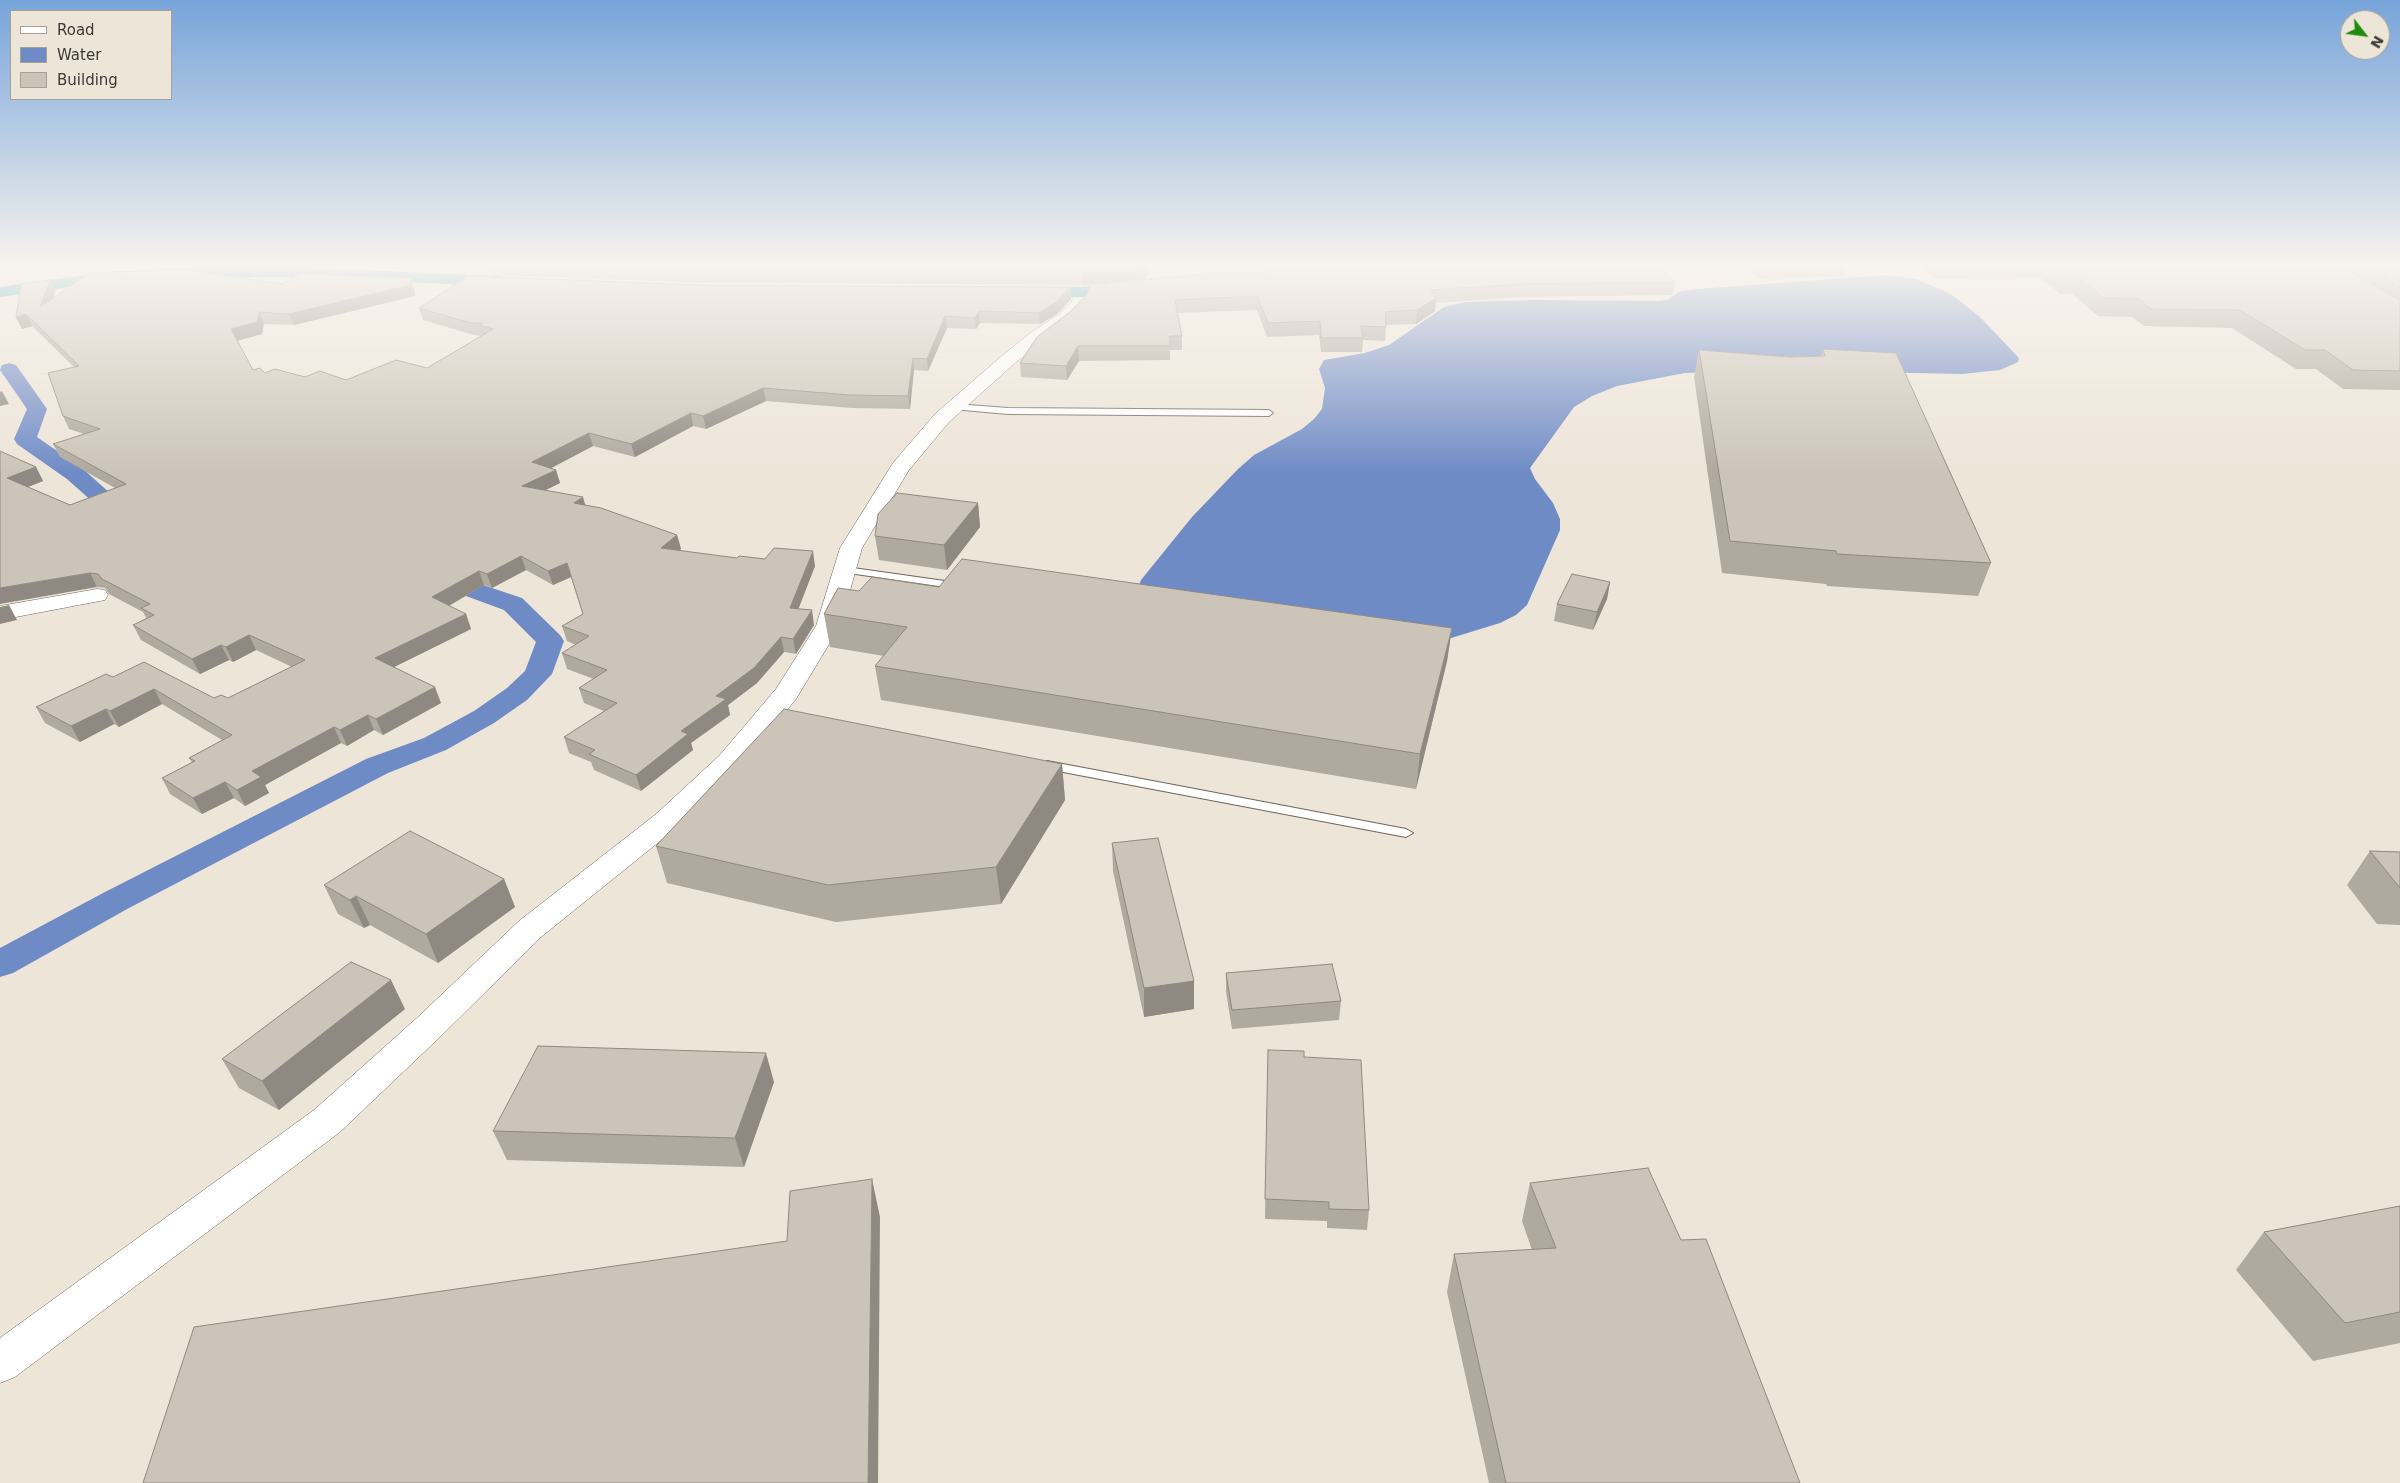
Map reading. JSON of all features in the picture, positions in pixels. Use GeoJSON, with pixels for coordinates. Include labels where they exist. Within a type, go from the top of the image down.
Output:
{"type":"FeatureCollection","features":[{"type":"Feature","properties":{"kind":"street"},"geometry":{"type":"LineString","coordinates":[[0,1363],[327,1121],[430,1026],[530,929],[665,822],[780,714],[787,692],[828,626],[846,570],[850,548],[900,467],[920,442],[955,407],[1040,334]]}},
{"type":"Feature","properties":{"kind":"street"},"geometry":{"type":"LineString","coordinates":[[0,613],[97,595]]}},
{"type":"Feature","properties":{"kind":"lane"},"geometry":{"type":"LineString","coordinates":[[955,407],[1008,411],[1269,413]]}},
{"type":"Feature","properties":{"kind":"lane"},"geometry":{"type":"LineString","coordinates":[[846,570],[973,588]]}},
{"type":"Feature","properties":{"kind":"lane"},"geometry":{"type":"LineString","coordinates":[[1034,762],[1406,833]]}},
{"type":"Feature","properties":{"kind":"water"},"geometry":{"type":"Polygon","coordinates":[[[1405,334],[1996,334],[2019,358],[2018,362],[2000,370],[1962,374],[1774,370],[1685,373],[1617,386],[1592,396],[1574,407],[1530,468],[1535,479],[1553,503],[1560,519],[1560,530],[1527,605],[1516,615],[1500,623],[1448,639],[1138,588],[1141,580],[1192,517],[1238,469],[1254,455],[1302,429],[1314,419],[1322,409],[1325,388],[1319,369],[1324,360],[1365,353],[1389,345],[1405,334]]]}},
{"type":"Feature","properties":{"kind":"building"},"geometry":{"type":"Polygon","coordinates":[[[47,334],[234,334],[253,370],[260,368],[265,373],[275,369],[305,377],[320,371],[346,380],[396,360],[427,368],[484,334],[937,334],[927,359],[913,358],[908,396],[850,395],[763,388],[703,416],[691,413],[631,444],[589,433],[532,462],[556,470],[522,486],[583,497],[574,503],[601,508],[677,535],[661,548],[737,558],[739,556],[765,559],[774,548],[813,551],[790,608],[812,610],[793,639],[781,637],[754,668],[716,696],[726,699],[681,731],[688,734],[636,775],[589,754],[595,750],[564,737],[617,703],[579,688],[607,670],[562,653],[589,636],[562,626],[583,614],[567,563],[548,571],[521,556],[487,574],[479,571],[432,597],[466,614],[375,658],[435,687],[376,719],[368,715],[340,730],[334,727],[252,771],[261,777],[237,790],[225,782],[193,798],[162,778],[195,761],[189,758],[232,735],[154,689],[110,711],[106,709],[71,726],[36,707],[106,674],[113,677],[144,662],[214,698],[221,695],[228,698],[305,660],[249,635],[226,647],[221,645],[192,659],[133,625],[154,615],[141,608],[150,604],[102,579],[98,574],[90,573],[0,588],[0,451],[36,467],[7,478],[70,505],[126,484],[53,444],[100,429],[63,416],[48,373],[79,366],[47,334]]]}},
{"type":"Feature","properties":{"kind":"building"},"geometry":{"type":"Polygon","coordinates":[[[1041,334],[1182,334],[1182,336],[1170,336],[1170,346],[1078,346],[1066,366],[1020,363],[1041,334]]]}},
{"type":"Feature","properties":{"kind":"building"},"geometry":{"type":"Polygon","coordinates":[[[1321,334],[1362,334],[1363,338],[1321,338],[1321,334]]]}},
{"type":"Feature","properties":{"kind":"building"},"geometry":{"type":"Polygon","coordinates":[[[2279,334],[2400,334],[2400,371],[2353,370],[2325,350],[2305,350],[2279,334]]]}},
{"type":"Feature","properties":{"kind":"building"},"geometry":{"type":"Polygon","coordinates":[[[1823,349],[1896,353],[1991,563],[1837,554],[1836,551],[1730,541],[1699,350],[1790,357],[1825,356],[1823,349]]]}},
{"type":"Feature","properties":{"kind":"building"},"geometry":{"type":"Polygon","coordinates":[[[897,493],[978,503],[944,545],[875,536],[878,514],[897,493]]]}},
{"type":"Feature","properties":{"kind":"building"},"geometry":{"type":"Polygon","coordinates":[[[962,559],[1452,628],[1420,754],[875,666],[907,627],[824,614],[838,588],[859,591],[872,577],[939,587],[962,559]]]}},
{"type":"Feature","properties":{"kind":"building"},"geometry":{"type":"Polygon","coordinates":[[[1572,574],[1610,582],[1597,612],[1557,604],[1572,574]]]}},
{"type":"Feature","properties":{"kind":"building"},"geometry":{"type":"Polygon","coordinates":[[[784,709],[1062,764],[996,867],[828,885],[656,846],[784,709]]]}},
{"type":"Feature","properties":{"kind":"building"},"geometry":{"type":"Polygon","coordinates":[[[410,831],[504,879],[426,934],[356,896],[350,900],[324,885],[410,831]]]}},
{"type":"Feature","properties":{"kind":"building"},"geometry":{"type":"Polygon","coordinates":[[[1158,838],[1194,981],[1144,988],[1112,843],[1158,838]]]}},
{"type":"Feature","properties":{"kind":"building"},"geometry":{"type":"Polygon","coordinates":[[[2370,851],[2400,852],[2400,888],[2370,851]]]}},
{"type":"Feature","properties":{"kind":"building"},"geometry":{"type":"Polygon","coordinates":[[[351,962],[391,980],[262,1081],[222,1059],[351,962]]]}},
{"type":"Feature","properties":{"kind":"building"},"geometry":{"type":"Polygon","coordinates":[[[1332,964],[1341,1001],[1232,1010],[1226,973],[1332,964]]]}},
{"type":"Feature","properties":{"kind":"building"},"geometry":{"type":"Polygon","coordinates":[[[538,1046],[766,1053],[735,1138],[493,1131],[538,1046]]]}},
{"type":"Feature","properties":{"kind":"building"},"geometry":{"type":"Polygon","coordinates":[[[1268,1050],[1304,1051],[1304,1057],[1361,1060],[1369,1210],[1329,1209],[1329,1202],[1265,1199],[1268,1050]]]}},
{"type":"Feature","properties":{"kind":"building"},"geometry":{"type":"Polygon","coordinates":[[[1648,1168],[1681,1240],[1706,1239],[1800,1483],[1506,1483],[1454,1254],[1556,1248],[1530,1183],[1648,1168]]]}},
{"type":"Feature","properties":{"kind":"building"},"geometry":{"type":"Polygon","coordinates":[[[872,1179],[868,1483],[143,1483],[194,1327],[787,1241],[790,1191],[872,1179]]]}},
{"type":"Feature","properties":{"kind":"building"},"geometry":{"type":"Polygon","coordinates":[[[2400,1206],[2400,1312],[2345,1323],[2264,1232],[2400,1206]]]}},
{"type":"Feature","properties":{"kind":"waterway"},"geometry":{"type":"LineString","coordinates":[[9,369],[37,409],[25,439],[75,474],[112,507],[131,518]]}},
{"type":"Feature","properties":{"kind":"waterway"},"geometry":{"type":"LineString","coordinates":[[0,964],[117,900],[377,766],[435,744],[484,717],[517,694],[538,674],[550,641],[513,604],[474,590],[436,581]]}}]}
